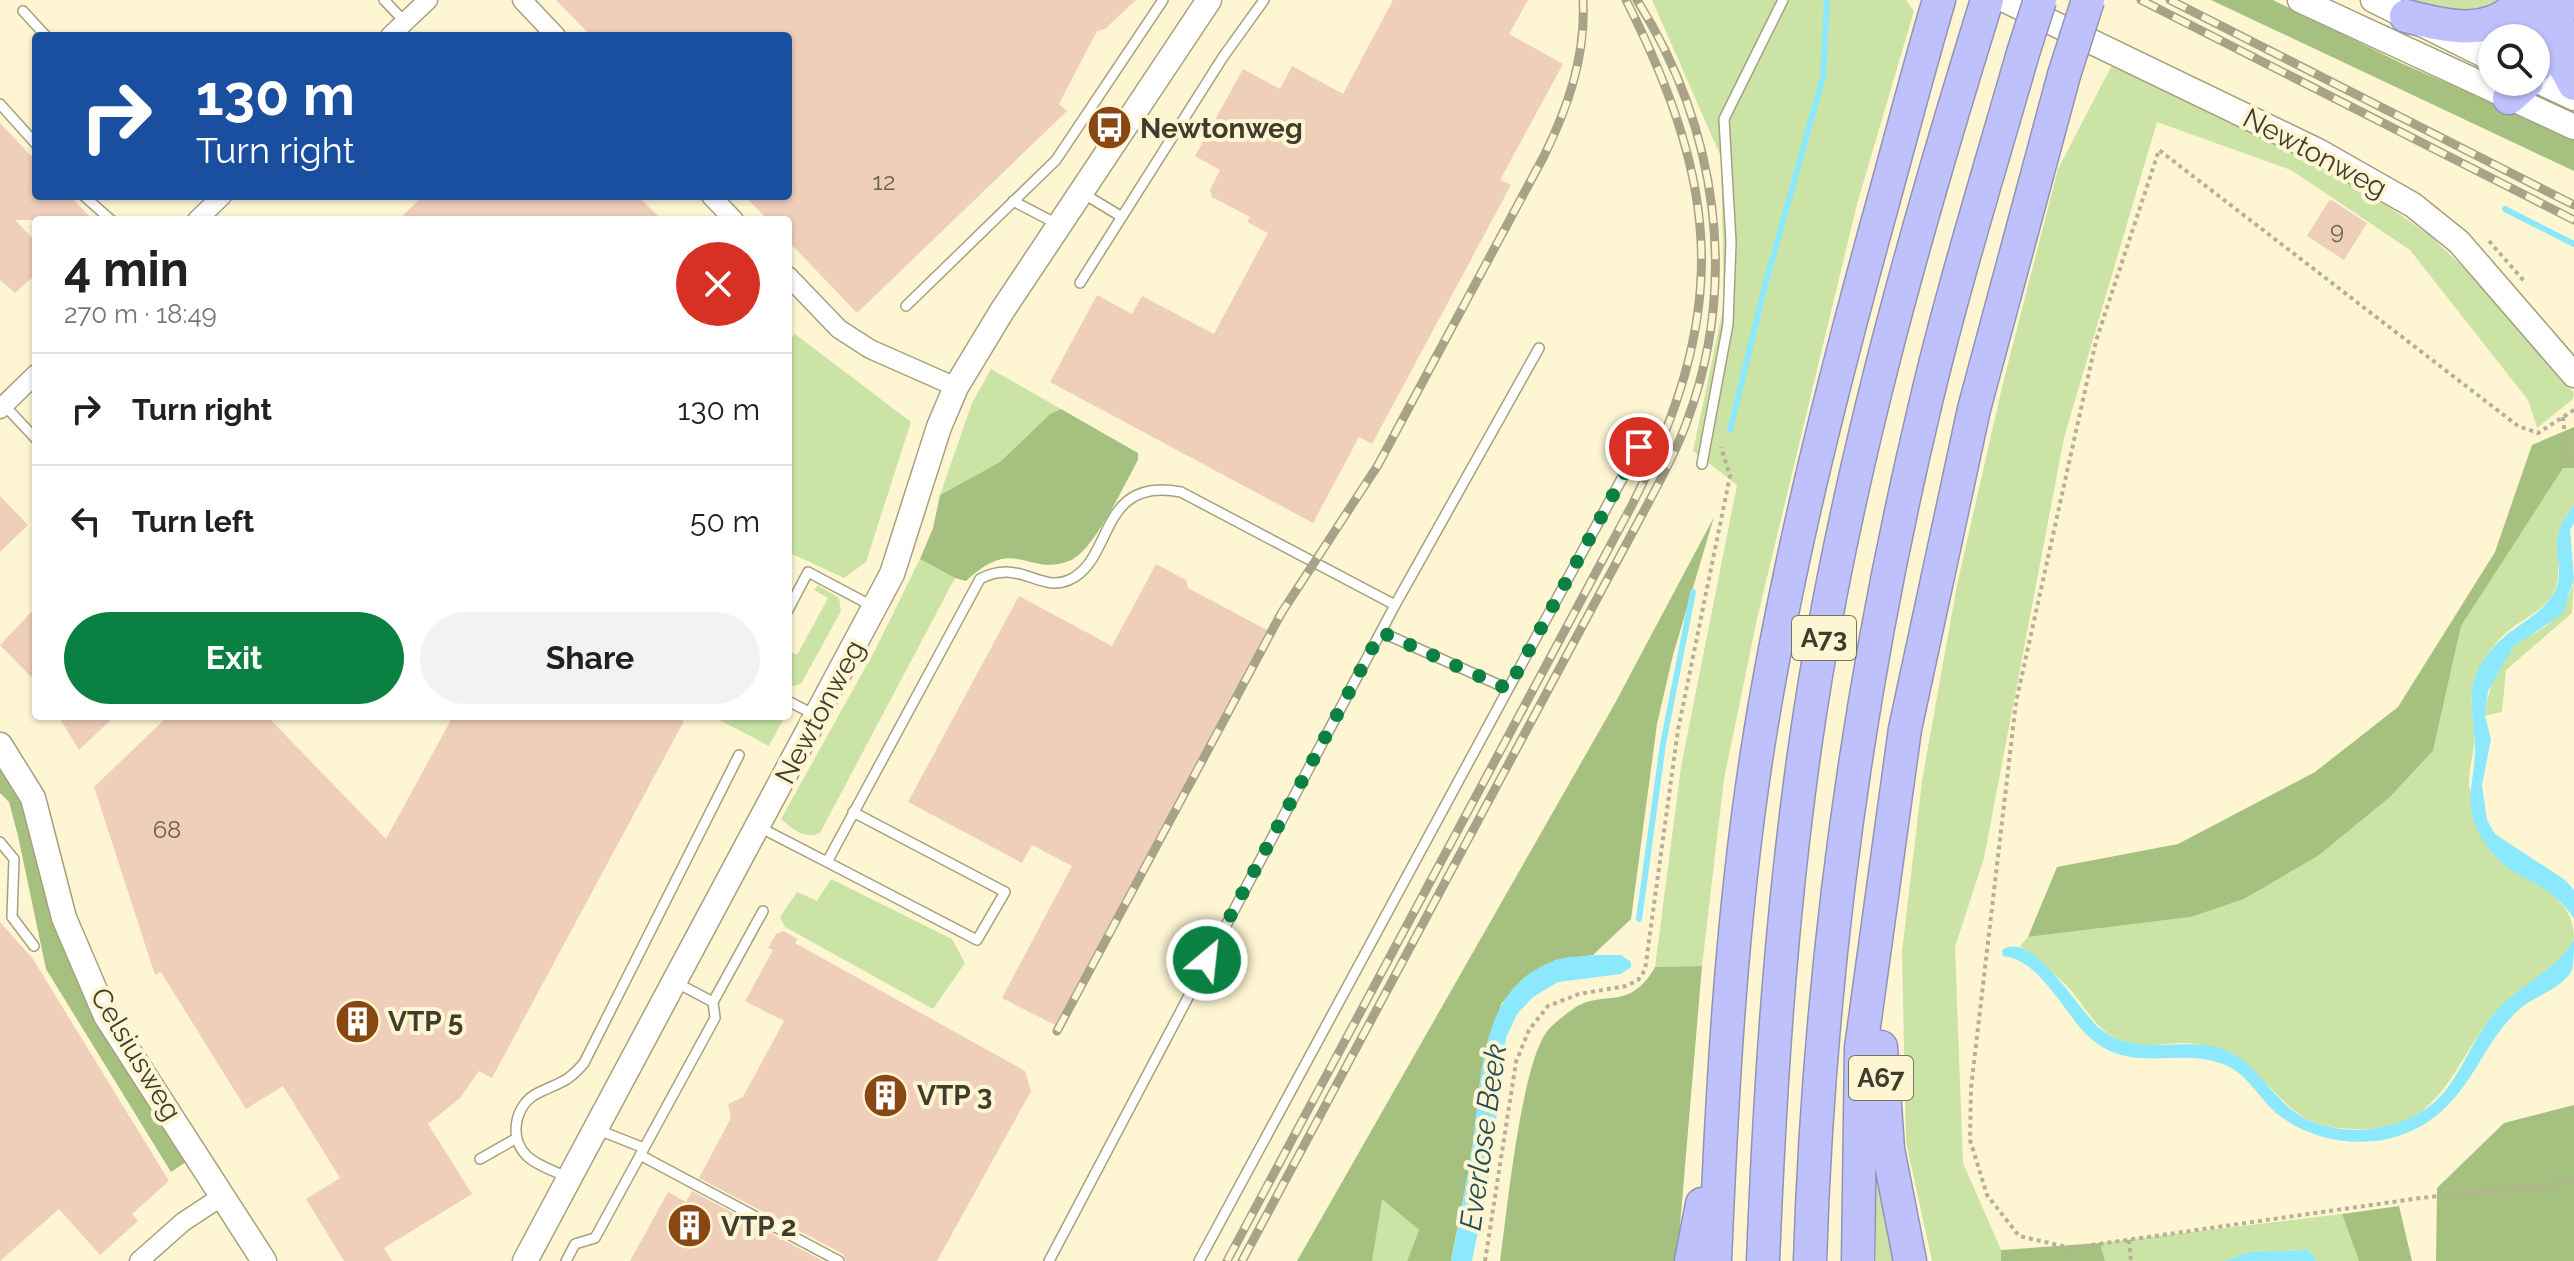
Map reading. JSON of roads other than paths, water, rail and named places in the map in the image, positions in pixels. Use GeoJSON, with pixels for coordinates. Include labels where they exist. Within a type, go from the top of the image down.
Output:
{"type":"FeatureCollection","features":[{"type":"Feature","properties":{"kind":"highway","name":"A73"},"geometry":{"type":"LineString","coordinates":[[1810,1261],[1814,1142],[1831,926],[1872,662],[1924,409],[2040,0]]}},
{"type":"Feature","properties":{"kind":"highway"},"geometry":{"type":"LineString","coordinates":[[1858,1261],[1861,1048],[1905,729],[1974,409],[2064,75],[2088,0]]}},
{"type":"Feature","properties":{"kind":"highway"},"geometry":{"type":"LineString","coordinates":[[2406,16],[2451,27],[2478,28],[2505,17],[2524,0]]}},
{"type":"Feature","properties":{"kind":"highway","name":"A73"},"geometry":{"type":"LineString","coordinates":[[1715,1261],[1721,1111],[1744,848],[1785,595],[1829,401],[1938,4]]}},
{"type":"Feature","properties":{"kind":"highway"},"geometry":{"type":"LineString","coordinates":[[2536,24],[2553,5]]}},
{"type":"Feature","properties":{"kind":"highway"},"geometry":{"type":"LineString","coordinates":[[2553,5],[2561,60],[2574,84]]}},
{"type":"Feature","properties":{"kind":"highway","name":"A73"},"geometry":{"type":"LineString","coordinates":[[1763,1261],[1782,930],[1806,737],[1872,406],[1983,15]]}},
{"type":"Feature","properties":{"kind":"highway","name":"A67"},"geometry":{"type":"LineString","coordinates":[[1881,892],[1881,1084],[1888,1149],[1910,1261]]}},
{"type":"Feature","properties":{"kind":"highway","name":"A73"},"geometry":{"type":"LineString","coordinates":[[1691,1261],[1721,1111]]}},
{"type":"Feature","properties":{"kind":"street"},"geometry":{"type":"LineString","coordinates":[[394,32],[428,0]]}},
{"type":"Feature","properties":{"kind":"street"},"geometry":{"type":"LineString","coordinates":[[522,0],[552,32]]}},
{"type":"Feature","properties":{"kind":"street","name":"Newtonweg"},"geometry":{"type":"LineString","coordinates":[[525,1261],[892,574],[939,427],[956,387],[1059,225],[1209,0]]}},
{"type":"Feature","properties":{"kind":"street","name":"Newtonweg"},"geometry":{"type":"LineString","coordinates":[[2005,0],[2318,151],[2413,205],[2459,242],[2574,375]]}},
{"type":"Feature","properties":{"kind":"street"},"geometry":{"type":"LineString","coordinates":[[2300,0],[2478,72]]}},
{"type":"Feature","properties":{"kind":"street"},"geometry":{"type":"LineString","coordinates":[[2373,0],[2478,52]]}},
{"type":"Feature","properties":{"kind":"street"},"geometry":{"type":"LineString","coordinates":[[2550,87],[2574,98]]}},
{"type":"Feature","properties":{"kind":"street"},"geometry":{"type":"LineString","coordinates":[[2529,96],[2574,127]]}},
{"type":"Feature","properties":{"kind":"street"},"geometry":{"type":"LineString","coordinates":[[715,200],[730,216]]}},
{"type":"Feature","properties":{"kind":"street"},"geometry":{"type":"LineString","coordinates":[[792,280],[839,329],[870,349],[956,387]]}},
{"type":"Feature","properties":{"kind":"street"},"geometry":{"type":"LineString","coordinates":[[2,407],[32,378]]}},
{"type":"Feature","properties":{"kind":"street","name":"Celsiusweg"},"geometry":{"type":"LineString","coordinates":[[0,745],[33,798],[64,918],[106,1016],[264,1261]]}},
{"type":"Feature","properties":{"kind":"street"},"geometry":{"type":"LineString","coordinates":[[139,1261],[183,1222],[224,1195]]}},
{"type":"Feature","properties":{"kind":"lane"},"geometry":{"type":"LineString","coordinates":[[384,0],[405,22]]}},
{"type":"Feature","properties":{"kind":"lane"},"geometry":{"type":"LineString","coordinates":[[906,306],[1056,160],[1163,0]]}},
{"type":"Feature","properties":{"kind":"lane"},"geometry":{"type":"LineString","coordinates":[[1080,283],[1223,57],[1264,0]]}},
{"type":"Feature","properties":{"kind":"lane"},"geometry":{"type":"LineString","coordinates":[[1702,464],[1728,324],[1731,242],[1724,119],[1783,0]]}},
{"type":"Feature","properties":{"kind":"lane"},"geometry":{"type":"LineString","coordinates":[[23,11],[42,32]]}},
{"type":"Feature","properties":{"kind":"lane"},"geometry":{"type":"LineString","coordinates":[[0,104],[32,140]]}},
{"type":"Feature","properties":{"kind":"lane"},"geometry":{"type":"LineString","coordinates":[[1081,192],[1122,217]]}},
{"type":"Feature","properties":{"kind":"lane"},"geometry":{"type":"LineString","coordinates":[[88,200],[106,216]]}},
{"type":"Feature","properties":{"kind":"lane"},"geometry":{"type":"LineString","coordinates":[[1013,201],[1059,225]]}},
{"type":"Feature","properties":{"kind":"lane"},"geometry":{"type":"LineString","coordinates":[[1049,1261],[1395,605],[1539,348]]}},
{"type":"Feature","properties":{"kind":"lane"},"geometry":{"type":"LineString","coordinates":[[2,407],[32,435]]}},
{"type":"Feature","properties":{"kind":"lane"},"geometry":{"type":"LineString","coordinates":[[1199,1261],[1639,447]]}},
{"type":"Feature","properties":{"kind":"lane"},"geometry":{"type":"LineString","coordinates":[[827,862],[980,579],[997,570],[1011,570],[1055,583],[1070,580],[1083,570],[1118,512],[1130,499],[1148,491],[1164,489],[1181,492],[1395,605]]}},
{"type":"Feature","properties":{"kind":"lane"},"geometry":{"type":"LineString","coordinates":[[792,602],[808,572],[875,608]]}},
{"type":"Feature","properties":{"kind":"lane"},"geometry":{"type":"LineString","coordinates":[[1381,632],[1508,689]]}},
{"type":"Feature","properties":{"kind":"lane"},"geometry":{"type":"LineString","coordinates":[[792,703],[818,716]]}},
{"type":"Feature","properties":{"kind":"lane"},"geometry":{"type":"LineString","coordinates":[[570,1178],[528,1158],[517,1138],[521,1106],[538,1093],[571,1079],[584,1063],[739,755]]}},
{"type":"Feature","properties":{"kind":"lane"},"geometry":{"type":"LineString","coordinates":[[759,827],[977,940],[1005,892],[853,812]]}},
{"type":"Feature","properties":{"kind":"lane"},"geometry":{"type":"LineString","coordinates":[[0,842],[14,859],[12,917],[34,946]]}},
{"type":"Feature","properties":{"kind":"lane"},"geometry":{"type":"LineString","coordinates":[[566,1261],[575,1244],[595,1238],[715,1018],[713,1002],[763,911]]}},
{"type":"Feature","properties":{"kind":"lane"},"geometry":{"type":"LineString","coordinates":[[675,981],[713,1002]]}},
{"type":"Feature","properties":{"kind":"lane"},"geometry":{"type":"LineString","coordinates":[[596,1129],[839,1261]]}},
{"type":"Feature","properties":{"kind":"lane"},"geometry":{"type":"LineString","coordinates":[[480,1159],[517,1138]]}},
{"type":"Feature","properties":{"kind":"water"},"geometry":{"type":"Polygon","coordinates":[[[2574,505],[2574,524],[2570,529],[2574,579],[2562,614],[2513,647],[2488,691],[2485,716],[2491,739],[2482,785],[2487,820],[2495,834],[2565,880],[2574,890],[2574,919],[2555,897],[2494,855],[2474,821],[2470,794],[2475,751],[2474,679],[2484,659],[2500,641],[2539,611],[2552,596],[2559,575],[2559,533],[2574,505]]]}},
{"type":"Feature","properties":{"kind":"water"},"geometry":{"type":"Polygon","coordinates":[[[2574,940],[2573,967],[2568,976],[2509,1020],[2447,1106],[2409,1132],[2365,1142],[2343,1141],[2299,1128],[2273,1110],[2240,1074],[2223,1064],[2189,1058],[2138,1058],[2105,1048],[2089,1037],[2040,977],[2017,960],[2003,956],[2002,950],[2014,947],[2027,951],[2041,961],[2098,1027],[2114,1037],[2147,1045],[2216,1047],[2243,1060],[2297,1114],[2326,1126],[2364,1130],[2401,1122],[2433,1103],[2453,1080],[2484,1027],[2499,1008],[2558,960],[2574,940]]]}},
{"type":"Feature","properties":{"kind":"water","name":"Everlose Beek"},"geometry":{"type":"Polygon","coordinates":[[[1621,955],[1631,962],[1631,967],[1621,974],[1558,982],[1533,997],[1517,1014],[1506,1038],[1490,1172],[1472,1261],[1451,1261],[1469,1165],[1484,1056],[1500,1008],[1514,988],[1532,972],[1561,959],[1621,955]]]}},
{"type":"Feature","properties":{"kind":"water"},"geometry":{"type":"Polygon","coordinates":[[[2309,1250],[2317,1261],[2224,1261],[2250,1252],[2309,1250]]]}},
{"type":"Feature","properties":{"kind":"waterway"},"geometry":{"type":"LineString","coordinates":[[1730,430],[1766,282],[1823,77],[1827,0]]}},
{"type":"Feature","properties":{"kind":"waterway"},"geometry":{"type":"LineString","coordinates":[[2505,209],[2574,244]]}},
{"type":"Feature","properties":{"kind":"waterway"},"geometry":{"type":"LineString","coordinates":[[1639,919],[1663,744],[1693,592]]}},
{"type":"Feature","properties":{"kind":"railway"},"geometry":{"type":"LineString","coordinates":[[1057,1031],[1282,612],[1378,465],[1544,156],[1574,81],[1582,41],[1583,0]]}},
{"type":"Feature","properties":{"kind":"railway"},"geometry":{"type":"LineString","coordinates":[[1227,1261],[1632,505],[1664,436],[1685,372],[1698,311],[1701,252],[1696,193],[1681,132],[1658,68],[1626,0]]}},
{"type":"Feature","properties":{"kind":"railway"},"geometry":{"type":"LineString","coordinates":[[1242,1261],[1655,490],[1686,424],[1703,370],[1712,316],[1715,261],[1712,206],[1702,153],[1686,100],[1664,49],[1637,0]]}},
{"type":"Feature","properties":{"kind":"railway"},"geometry":{"type":"LineString","coordinates":[[2141,0],[2574,220]]}},
{"type":"Feature","properties":{"kind":"railway"},"geometry":{"type":"LineString","coordinates":[[2170,0],[2574,205]]}},
{"type":"Feature","properties":{"kind":"place","name":"Newtonweg"},"geometry":{"type":"Point","coordinates":[1109,128]}},
{"type":"Feature","properties":{"kind":"place","name":"VTP 5"},"geometry":{"type":"Point","coordinates":[357,1021]}},
{"type":"Feature","properties":{"kind":"place","name":"VTP 3"},"geometry":{"type":"Point","coordinates":[886,1095]}},
{"type":"Feature","properties":{"kind":"place","name":"VTP 2"},"geometry":{"type":"Point","coordinates":[690,1226]}}]}
